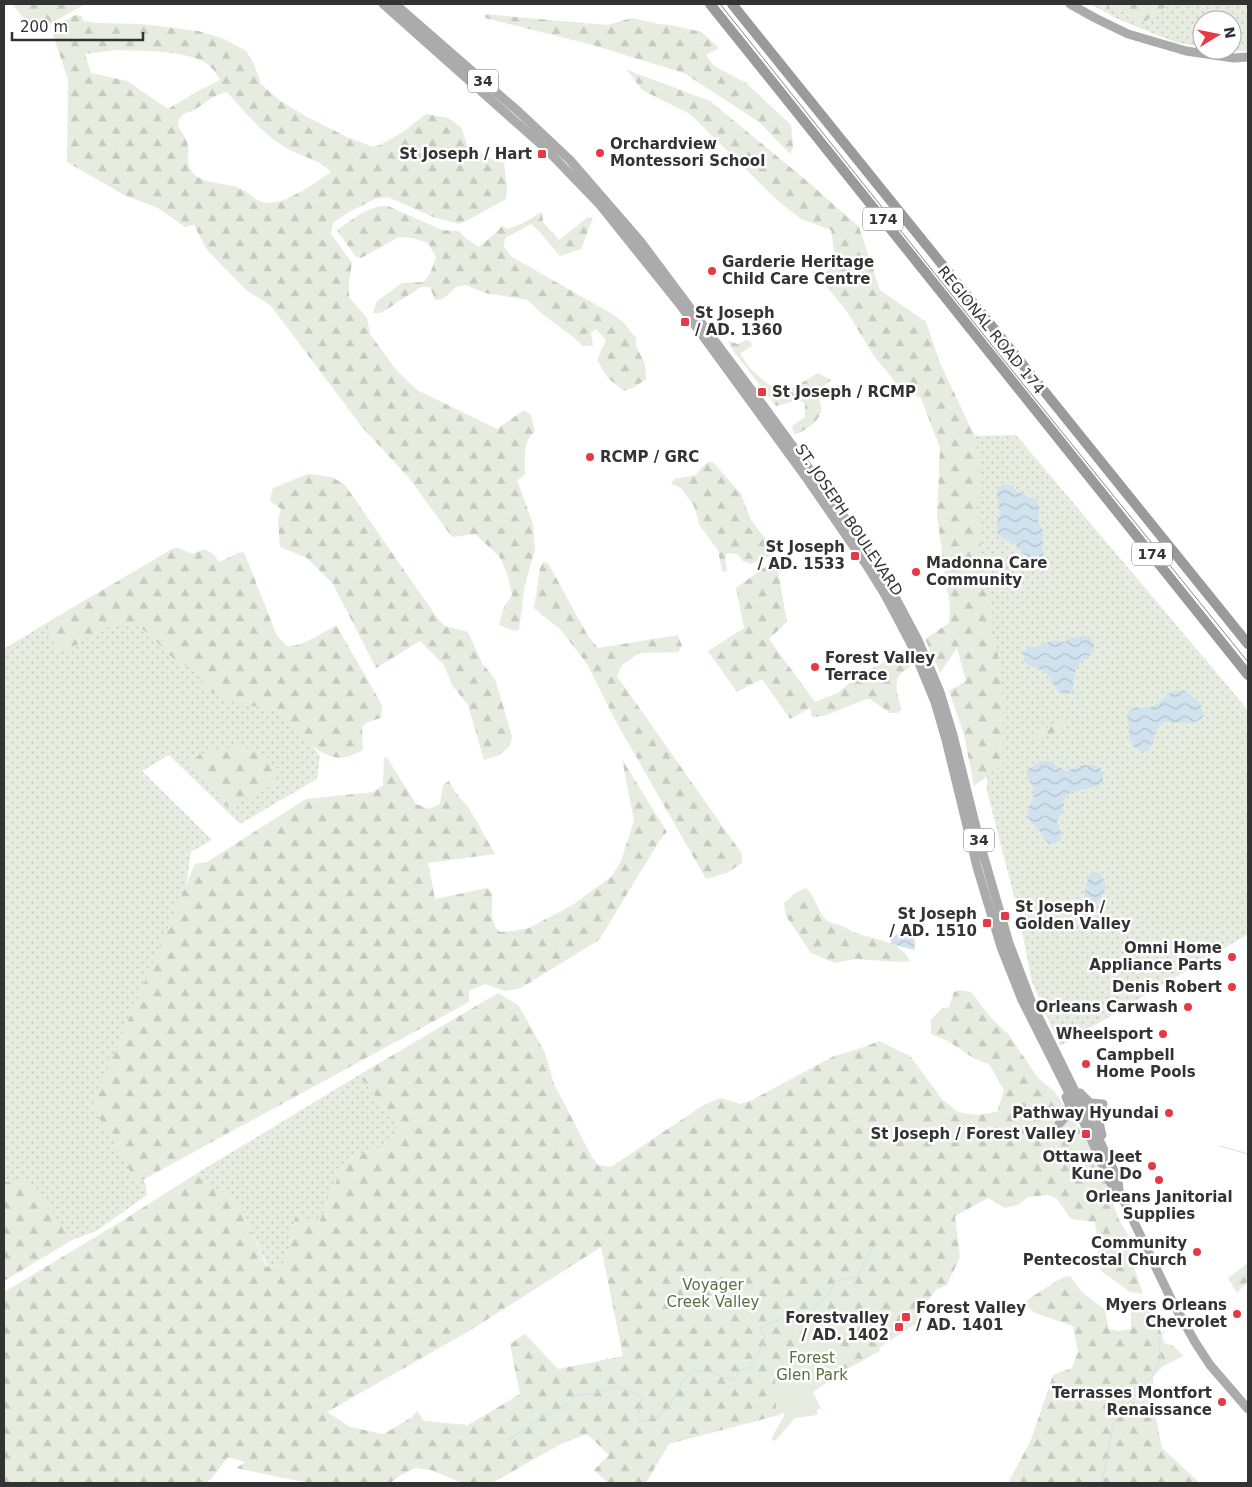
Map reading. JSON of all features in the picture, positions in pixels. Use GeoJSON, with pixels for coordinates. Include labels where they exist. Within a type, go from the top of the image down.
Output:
{"type":"FeatureCollection","features":[{"type":"Feature","properties":{"kind":"highway","name":"REGIONAL ROAD 174"},"geometry":{"type":"LineString","coordinates":[[710,4],[1248,674]]}},
{"type":"Feature","properties":{"kind":"highway","name":"REGIONAL ROAD 174"},"geometry":{"type":"LineString","coordinates":[[732,4],[1248,644]]}},
{"type":"Feature","properties":{"kind":"main road","name":"ST. JOSEPH BOULEVARD"},"geometry":{"type":"LineString","coordinates":[[383,4],[545,148],[638,245]]}},
{"type":"Feature","properties":{"kind":"main road","name":"ST. JOSEPH BOULEVARD"},"geometry":{"type":"LineString","coordinates":[[395,4],[520,112],[568,158],[684,304],[892,591],[918,640],[940,692],[1009,943],[1033,1006],[1111,1164],[1118,1180],[1119,1191],[1172,1301],[1210,1365],[1248,1409]]}},
{"type":"Feature","properties":{"kind":"main road"},"geometry":{"type":"LineString","coordinates":[[1070,4],[1128,34],[1186,51],[1234,58],[1248,57]]}},
{"type":"Feature","properties":{"kind":"main road","name":"ST. JOSEPH BOULEVARD"},"geometry":{"type":"LineString","coordinates":[[871,564],[911,644],[935,702],[977,867],[1001,947],[1022,1000],[1084,1122],[1111,1184],[1119,1191]]}},
{"type":"Feature","properties":{"kind":"main road"},"geometry":{"type":"LineString","coordinates":[[1022,1000],[1023,1010],[1069,1104],[1068,1115],[1059,1124]]}},
{"type":"Feature","properties":{"kind":"main road"},"geometry":{"type":"LineString","coordinates":[[1072,1086],[1087,1101],[1104,1108],[1099,1121],[1099,1127],[1111,1155],[1111,1164]]}},
{"type":"Feature","properties":{"kind":"green space"},"geometry":{"type":"Polygon","coordinates":[[[12,4],[85,4],[36,32],[12,4]]]}},
{"type":"Feature","properties":{"kind":"green space"},"geometry":{"type":"Polygon","coordinates":[[[1090,4],[1108,4],[1106,8],[1116,12],[1128,11],[1140,22],[1144,22],[1170,4],[1248,4],[1248,51],[1242,51],[1242,10],[1192,10],[1192,45],[1175,42],[1120,20],[1090,4]]]}},
{"type":"Feature","properties":{"kind":"green space"},"geometry":{"type":"Polygon","coordinates":[[[1108,4],[1170,4],[1144,22],[1130,19],[1127,11],[1116,12],[1106,9],[1108,4]]]}},
{"type":"Feature","properties":{"kind":"green space"},"geometry":{"type":"Polygon","coordinates":[[[484,14],[607,25],[632,18],[702,32],[719,48],[706,55],[714,66],[746,83],[791,125],[793,147],[790,154],[759,122],[684,73],[589,44],[485,18],[484,14]]]}},
{"type":"Feature","properties":{"kind":"green space"},"geometry":{"type":"Polygon","coordinates":[[[75,15],[82,16],[83,21],[143,24],[198,31],[224,39],[246,51],[254,64],[261,84],[279,100],[305,116],[347,137],[373,147],[380,145],[403,132],[426,114],[448,118],[461,127],[467,145],[494,160],[504,163],[507,188],[506,199],[459,224],[433,217],[388,197],[375,199],[349,212],[333,223],[331,234],[352,263],[349,297],[367,318],[370,334],[397,371],[417,390],[497,429],[524,410],[531,415],[535,432],[526,445],[525,475],[517,480],[533,524],[535,550],[525,584],[519,630],[514,631],[499,625],[504,607],[512,595],[507,573],[499,556],[475,534],[452,537],[409,478],[362,427],[271,306],[246,290],[207,250],[194,225],[185,227],[158,208],[124,195],[67,162],[68,79],[53,35],[58,25],[75,15]],[[116,50],[85,54],[91,73],[127,81],[168,109],[220,80],[214,70],[208,65],[188,56],[158,51],[116,50]],[[227,92],[183,114],[178,121],[188,144],[189,166],[197,177],[210,182],[238,187],[258,200],[270,203],[293,196],[331,172],[321,164],[289,149],[267,134],[227,92]]]}},
{"type":"Feature","properties":{"kind":"green space"},"geometry":{"type":"Polygon","coordinates":[[[627,70],[710,101],[807,181],[859,227],[880,290],[926,322],[940,363],[976,439],[980,475],[977,507],[981,550],[1003,698],[1003,764],[974,786],[964,735],[949,691],[966,681],[957,648],[940,673],[925,639],[949,623],[950,608],[937,516],[940,448],[921,398],[897,384],[874,356],[846,310],[822,281],[835,256],[831,230],[801,219],[778,201],[690,114],[642,90],[627,70]]]}},
{"type":"Feature","properties":{"kind":"green space"},"geometry":{"type":"Polygon","coordinates":[[[379,206],[388,206],[442,230],[458,231],[479,247],[502,226],[507,229],[521,224],[542,212],[543,222],[559,240],[588,217],[593,218],[581,249],[560,256],[531,224],[505,238],[504,247],[512,257],[614,315],[624,323],[636,338],[636,346],[645,364],[646,379],[635,387],[624,391],[608,378],[597,360],[606,340],[596,329],[591,333],[593,346],[583,346],[541,313],[528,300],[485,293],[465,285],[456,287],[443,299],[435,300],[430,287],[421,287],[381,313],[373,313],[377,301],[402,283],[423,282],[430,274],[436,257],[428,243],[412,238],[399,237],[361,258],[356,257],[337,230],[363,212],[379,206]]]}},
{"type":"Feature","properties":{"kind":"green space"},"geometry":{"type":"Polygon","coordinates":[[[746,340],[751,342],[752,346],[741,353],[741,355],[750,368],[769,385],[778,386],[785,393],[818,373],[831,380],[818,391],[821,406],[820,415],[809,427],[794,434],[792,426],[805,417],[805,403],[799,400],[776,406],[732,349],[728,341],[738,344],[746,340]]]}},
{"type":"Feature","properties":{"kind":"green space"},"geometry":{"type":"Polygon","coordinates":[[[1016,435],[1248,710],[1248,934],[1060,1046],[1032,982],[1019,916],[987,791],[989,689],[967,436],[1016,435]]]}},
{"type":"Feature","properties":{"kind":"green space"},"geometry":{"type":"Polygon","coordinates":[[[708,462],[713,462],[741,494],[751,520],[774,550],[773,555],[750,564],[743,561],[737,554],[727,553],[725,557],[727,570],[726,572],[722,571],[718,550],[700,526],[694,506],[681,488],[671,484],[674,479],[696,475],[708,462]]]}},
{"type":"Feature","properties":{"kind":"green space"},"geometry":{"type":"Polygon","coordinates":[[[308,474],[332,477],[345,485],[438,619],[445,626],[468,632],[482,663],[495,679],[512,736],[510,746],[499,755],[484,760],[468,705],[452,685],[444,665],[420,641],[376,668],[333,584],[307,558],[280,547],[278,520],[281,509],[270,501],[273,488],[308,474]]]}},
{"type":"Feature","properties":{"kind":"green space"},"geometry":{"type":"Polygon","coordinates":[[[174,548],[179,548],[192,554],[205,549],[214,555],[219,562],[244,552],[277,636],[287,646],[305,642],[336,625],[382,705],[381,718],[368,722],[362,727],[363,750],[342,758],[325,754],[310,744],[274,711],[221,696],[206,688],[193,670],[176,660],[151,636],[135,626],[114,625],[77,645],[58,651],[51,635],[53,619],[174,548]]]}},
{"type":"Feature","properties":{"kind":"green space"},"geometry":{"type":"Polygon","coordinates":[[[776,559],[787,622],[769,639],[815,702],[838,693],[856,677],[902,652],[908,656],[912,665],[897,679],[897,693],[902,710],[897,713],[890,713],[870,699],[866,699],[824,716],[812,717],[810,708],[790,719],[762,679],[737,692],[708,651],[744,628],[736,588],[776,559]]]}},
{"type":"Feature","properties":{"kind":"green space"},"geometry":{"type":"Polygon","coordinates":[[[543,562],[548,563],[588,636],[598,648],[678,635],[682,646],[678,652],[639,653],[622,665],[617,676],[742,854],[742,863],[727,873],[706,879],[614,718],[587,664],[561,630],[534,608],[540,568],[543,562]]]}},
{"type":"Feature","properties":{"kind":"green space"},"geometry":{"type":"Polygon","coordinates":[[[53,619],[58,641],[104,623],[131,619],[290,716],[320,756],[317,779],[240,824],[169,755],[142,771],[212,840],[191,852],[176,953],[116,1126],[146,1185],[147,1195],[96,1231],[64,1243],[4,1201],[4,649],[53,619]]]}},
{"type":"Feature","properties":{"kind":"green space"},"geometry":{"type":"Polygon","coordinates":[[[1062,721],[1067,723],[1048,736],[1035,739],[1044,730],[1062,721]]]}},
{"type":"Feature","properties":{"kind":"green space"},"geometry":{"type":"Polygon","coordinates":[[[244,747],[262,753],[274,765],[275,783],[235,805],[224,806],[218,795],[190,763],[200,754],[224,748],[244,747]]]}},
{"type":"Feature","properties":{"kind":"green space"},"geometry":{"type":"Polygon","coordinates":[[[384,757],[387,758],[416,804],[429,809],[440,804],[443,785],[449,781],[455,792],[469,808],[495,854],[428,863],[435,899],[487,888],[492,893],[492,917],[496,928],[500,932],[529,928],[574,904],[612,876],[621,861],[634,821],[622,759],[667,832],[660,840],[599,940],[521,988],[505,991],[485,984],[469,991],[469,1002],[137,1183],[92,1105],[195,864],[207,862],[306,799],[374,792],[383,785],[384,757]]]}},
{"type":"Feature","properties":{"kind":"green space"},"geometry":{"type":"Polygon","coordinates":[[[806,888],[813,896],[826,920],[854,932],[894,945],[906,954],[910,961],[855,959],[835,963],[811,953],[786,916],[784,903],[798,891],[806,888]]]}},
{"type":"Feature","properties":{"kind":"green space","name":"Voyager Creek Valley"},"geometry":{"type":"Polygon","coordinates":[[[960,990],[971,992],[992,1019],[1009,1035],[1038,1078],[1055,1092],[1087,1141],[1100,1166],[1119,1220],[1128,1235],[1133,1264],[1143,1294],[1130,1292],[1100,1270],[1095,1222],[1071,1219],[1057,1199],[1048,1195],[1028,1197],[1018,1205],[1005,1208],[988,1198],[955,1216],[960,1257],[947,1285],[936,1290],[928,1300],[921,1320],[879,1348],[880,1351],[847,1369],[779,1415],[669,1444],[646,1483],[608,1483],[594,1470],[609,1455],[587,1434],[563,1443],[492,1483],[462,1483],[431,1470],[415,1468],[390,1483],[308,1483],[236,1468],[245,1462],[228,1457],[210,1480],[205,1483],[4,1483],[4,1292],[199,1172],[211,1187],[227,1194],[235,1201],[267,1267],[286,1263],[295,1217],[319,1223],[343,1165],[351,1158],[380,1147],[397,1132],[398,1122],[389,1114],[359,1075],[498,993],[518,1005],[527,1020],[545,1053],[554,1084],[592,1157],[598,1165],[611,1167],[702,1106],[720,1098],[741,1104],[752,1100],[834,1056],[879,1041],[910,1056],[942,1099],[958,1112],[976,1115],[997,1112],[1004,1090],[989,1064],[975,1059],[948,1041],[931,1034],[931,1020],[941,1009],[949,1007],[954,992],[960,990]],[[601,1247],[469,1331],[327,1412],[350,1427],[384,1434],[412,1417],[417,1411],[424,1421],[468,1425],[520,1394],[510,1344],[525,1334],[558,1369],[623,1356],[601,1247]]]}},
{"type":"Feature","properties":{"kind":"green space"},"geometry":{"type":"Polygon","coordinates":[[[359,1075],[389,1114],[398,1122],[397,1132],[380,1147],[351,1158],[343,1165],[319,1223],[295,1218],[286,1263],[268,1267],[235,1201],[227,1194],[211,1187],[199,1172],[359,1075]]]}},
{"type":"Feature","properties":{"kind":"green space"},"geometry":{"type":"Polygon","coordinates":[[[27,1181],[74,1239],[4,1281],[4,1182],[27,1181]]]}},
{"type":"Feature","properties":{"kind":"green space"},"geometry":{"type":"Polygon","coordinates":[[[1248,1263],[1248,1281],[1237,1293],[1228,1278],[1248,1263]]]}},
{"type":"Feature","properties":{"kind":"green space"},"geometry":{"type":"Polygon","coordinates":[[[1070,1276],[1081,1291],[1105,1310],[1109,1329],[1118,1331],[1131,1329],[1131,1312],[1133,1308],[1146,1307],[1156,1315],[1164,1343],[1174,1346],[1183,1356],[1162,1367],[1153,1377],[1155,1414],[1162,1448],[1200,1483],[1008,1483],[1031,1440],[1053,1375],[1072,1368],[1078,1352],[1073,1326],[1035,1313],[1026,1305],[1027,1300],[1063,1277],[1070,1276]]]}},
{"type":"Feature","properties":{"kind":"green space","name":"Forest Glen Park"},"geometry":{"type":"Polygon","coordinates":[[[818,1336],[839,1374],[811,1389],[821,1408],[817,1410],[817,1415],[795,1418],[775,1441],[771,1439],[785,1414],[776,1409],[775,1373],[818,1336]]]}},
{"type":"Feature","properties":{"kind":"water"},"geometry":{"type":"Polygon","coordinates":[[[1000,486],[1013,486],[1016,491],[1037,500],[1039,507],[1038,522],[1044,532],[1042,544],[1044,557],[1039,562],[1025,555],[1014,543],[1002,538],[998,534],[996,526],[1000,513],[997,493],[1000,486]]]}},
{"type":"Feature","properties":{"kind":"water"},"geometry":{"type":"Polygon","coordinates":[[[1084,636],[1094,642],[1094,652],[1077,667],[1071,693],[1062,694],[1046,673],[1024,661],[1023,653],[1029,647],[1036,647],[1054,640],[1063,643],[1070,638],[1084,636]]]}},
{"type":"Feature","properties":{"kind":"water"},"geometry":{"type":"Polygon","coordinates":[[[1184,690],[1200,703],[1204,716],[1191,723],[1165,721],[1158,727],[1149,750],[1145,752],[1133,746],[1130,739],[1129,711],[1133,708],[1151,707],[1168,695],[1184,690]]]}},
{"type":"Feature","properties":{"kind":"water"},"geometry":{"type":"Polygon","coordinates":[[[1041,761],[1048,761],[1067,771],[1084,765],[1100,767],[1103,776],[1103,781],[1100,785],[1069,793],[1064,798],[1063,808],[1057,821],[1062,835],[1061,840],[1054,844],[1047,842],[1028,816],[1033,799],[1033,788],[1027,775],[1027,770],[1041,761]]]}},
{"type":"Feature","properties":{"kind":"water"},"geometry":{"type":"Polygon","coordinates":[[[1092,872],[1099,873],[1104,882],[1105,889],[1096,904],[1091,902],[1082,905],[1086,884],[1092,872]]]}},
{"type":"Feature","properties":{"kind":"water"},"geometry":{"type":"Polygon","coordinates":[[[898,934],[909,934],[914,938],[914,950],[891,944],[891,938],[898,934]]]}},
{"type":"Feature","properties":{"kind":"waterway"},"geometry":{"type":"LineString","coordinates":[[1220,1146],[1248,1154]]}},
{"type":"Feature","properties":{"kind":"waterway"},"geometry":{"type":"LineString","coordinates":[[508,1440],[540,1419],[567,1405],[576,1395],[592,1394],[617,1387],[642,1397],[638,1414],[641,1422],[659,1416],[670,1404],[682,1383],[692,1371],[711,1372],[733,1381],[741,1370],[751,1367],[766,1339],[760,1328],[788,1315],[806,1326],[813,1310],[829,1294],[834,1282],[857,1276],[872,1248],[877,1243]]}},
{"type":"Feature","properties":{"kind":"waterway"},"geometry":{"type":"LineString","coordinates":[[1236,1284],[1248,1273]]}},
{"type":"Feature","properties":{"kind":"waterway"},"geometry":{"type":"LineString","coordinates":[[1102,1483],[1113,1425],[1153,1375],[1161,1357],[1158,1339],[1168,1327]]}},
{"type":"Feature","properties":{"kind":"tram line"},"geometry":{"type":"LineString","coordinates":[[720,4],[1248,662]]}},
{"type":"Feature","properties":{"kind":"place","name":"Orchardview Montessori School"},"geometry":{"type":"Point","coordinates":[600,153]}},
{"type":"Feature","properties":{"kind":"place","name":"St Joseph / Hart"},"geometry":{"type":"Point","coordinates":[542,154]}},
{"type":"Feature","properties":{"kind":"place","name":"Garderie Heritage Child Care Centre"},"geometry":{"type":"Point","coordinates":[712,271]}},
{"type":"Feature","properties":{"kind":"place","name":"St Joseph / AD. 1360"},"geometry":{"type":"Point","coordinates":[685,322]}},
{"type":"Feature","properties":{"kind":"place","name":"St Joseph / RCMP"},"geometry":{"type":"Point","coordinates":[762,392]}},
{"type":"Feature","properties":{"kind":"place","name":"RCMP / GRC"},"geometry":{"type":"Point","coordinates":[590,457]}},
{"type":"Feature","properties":{"kind":"place","name":"St Joseph / AD. 1533"},"geometry":{"type":"Point","coordinates":[855,556]}},
{"type":"Feature","properties":{"kind":"place","name":"Madonna Care Community"},"geometry":{"type":"Point","coordinates":[916,572]}},
{"type":"Feature","properties":{"kind":"place","name":"Forest Valley Terrace"},"geometry":{"type":"Point","coordinates":[815,667]}},
{"type":"Feature","properties":{"kind":"place","name":"St Joseph / Golden Valley"},"geometry":{"type":"Point","coordinates":[1005,916]}},
{"type":"Feature","properties":{"kind":"place","name":"St Joseph / AD. 1510"},"geometry":{"type":"Point","coordinates":[987,923]}},
{"type":"Feature","properties":{"kind":"place","name":"Omni Home Appliance Parts"},"geometry":{"type":"Point","coordinates":[1232,957]}},
{"type":"Feature","properties":{"kind":"place","name":"Denis Robert"},"geometry":{"type":"Point","coordinates":[1232,987]}},
{"type":"Feature","properties":{"kind":"place","name":"Orleans Carwash"},"geometry":{"type":"Point","coordinates":[1188,1007]}},
{"type":"Feature","properties":{"kind":"place","name":"Wheelsport"},"geometry":{"type":"Point","coordinates":[1163,1034]}},
{"type":"Feature","properties":{"kind":"place","name":"Campbell Home Pools"},"geometry":{"type":"Point","coordinates":[1086,1064]}},
{"type":"Feature","properties":{"kind":"place","name":"Pathway Hyundai"},"geometry":{"type":"Point","coordinates":[1169,1113]}},
{"type":"Feature","properties":{"kind":"place","name":"St Joseph / Forest Valley"},"geometry":{"type":"Point","coordinates":[1086,1134]}},
{"type":"Feature","properties":{"kind":"place","name":"Ottawa Jeet Kune Do"},"geometry":{"type":"Point","coordinates":[1152,1166]}},
{"type":"Feature","properties":{"kind":"place","name":"Orleans Janitorial Supplies"},"geometry":{"type":"Point","coordinates":[1159,1180]}},
{"type":"Feature","properties":{"kind":"place","name":"Community Pentecostal Church"},"geometry":{"type":"Point","coordinates":[1197,1252]}},
{"type":"Feature","properties":{"kind":"place","name":"Myers Orleans Chevrolet"},"geometry":{"type":"Point","coordinates":[1237,1314]}},
{"type":"Feature","properties":{"kind":"place","name":"Forest Valley / AD. 1401"},"geometry":{"type":"Point","coordinates":[906,1317]}},
{"type":"Feature","properties":{"kind":"place","name":"Forestvalley / AD. 1402"},"geometry":{"type":"Point","coordinates":[899,1327]}},
{"type":"Feature","properties":{"kind":"place","name":"Terrasses Montfort Renaissance"},"geometry":{"type":"Point","coordinates":[1222,1402]}}]}
